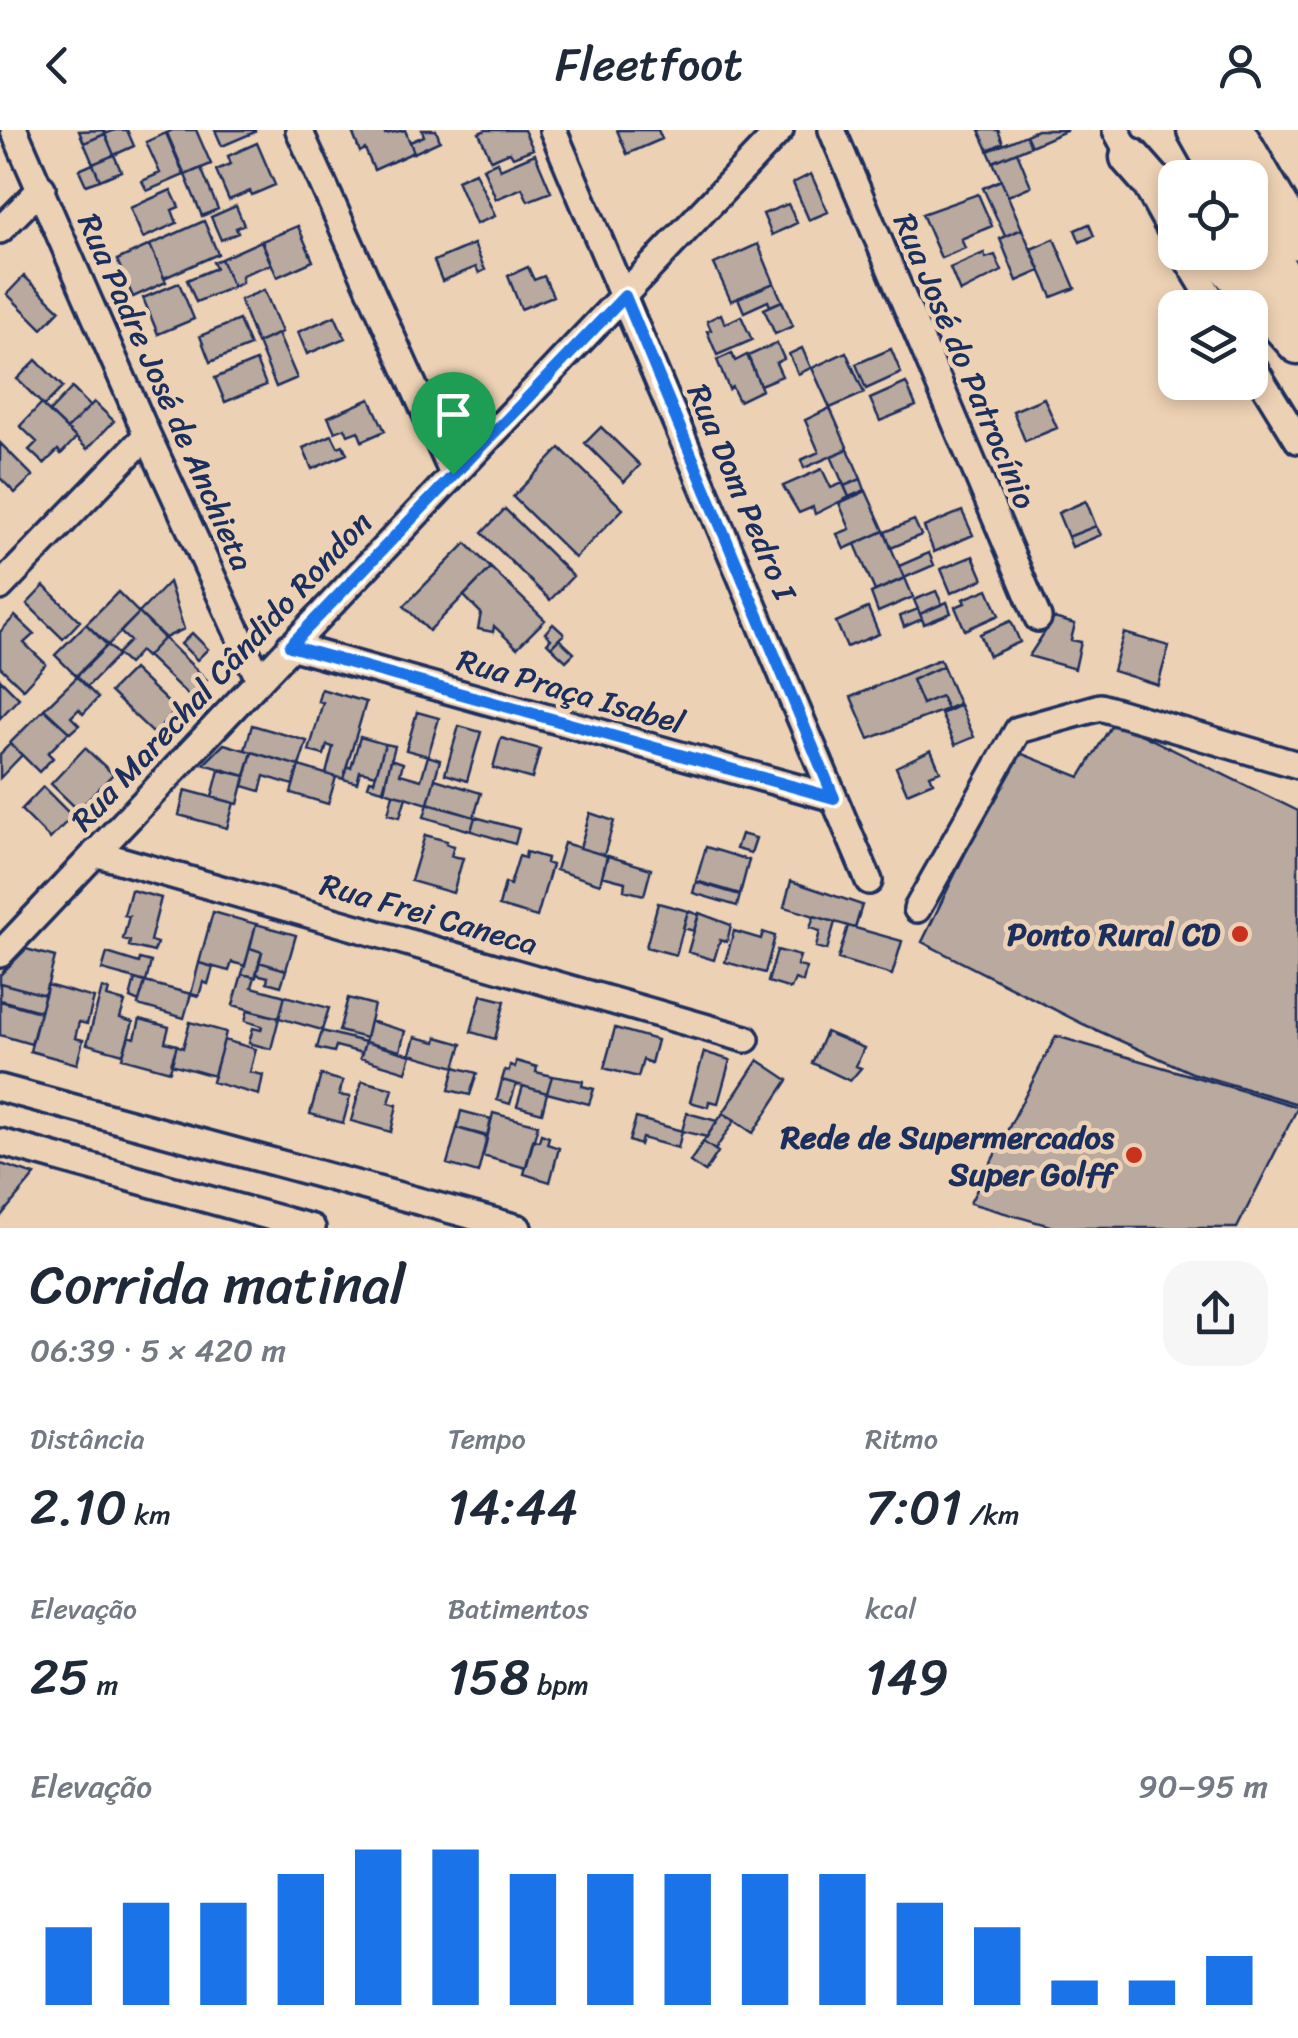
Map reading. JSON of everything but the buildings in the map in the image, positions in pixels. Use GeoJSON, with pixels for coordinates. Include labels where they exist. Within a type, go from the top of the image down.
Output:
{"type":"FeatureCollection","features":[{"type":"Feature","properties":{"kind":"highway"},"geometry":{"type":"LineString","coordinates":[[1197,130],[1214,160]]}},
{"type":"Feature","properties":{"kind":"highway"},"geometry":{"type":"LineString","coordinates":[[1234,130],[1296,234]]}},
{"type":"Feature","properties":{"kind":"highway"},"geometry":{"type":"LineString","coordinates":[[1123,144],[1158,187]]}},
{"type":"Feature","properties":{"kind":"highway"},"geometry":{"type":"LineString","coordinates":[[1268,253],[1298,304]]}},
{"type":"Feature","properties":{"kind":"highway"},"geometry":{"type":"LineString","coordinates":[[1232,270],[1298,344]]}},
{"type":"Feature","properties":{"kind":"street","name":"Rua Padre José de Anchieta"},"geometry":{"type":"LineString","coordinates":[[14,130],[146,435],[259,680]]}},
{"type":"Feature","properties":{"kind":"street"},"geometry":{"type":"LineString","coordinates":[[299,130],[453,474]]}},
{"type":"Feature","properties":{"kind":"street","name":"Rua Dom Pedro I"},"geometry":{"type":"LineString","coordinates":[[553,130],[869,881]]}},
{"type":"Feature","properties":{"kind":"street","name":"Rua Marechal Cândido Rondon"},"geometry":{"type":"LineString","coordinates":[[0,954],[780,130]]}},
{"type":"Feature","properties":{"kind":"street","name":"Rua José do Patrocínio"},"geometry":{"type":"LineString","coordinates":[[832,130],[1038,618]]}},
{"type":"Feature","properties":{"kind":"street"},"geometry":{"type":"LineString","coordinates":[[1123,144],[1158,207]]}},
{"type":"Feature","properties":{"kind":"street"},"geometry":{"type":"LineString","coordinates":[[0,230],[42,188]]}},
{"type":"Feature","properties":{"kind":"street"},"geometry":{"type":"LineString","coordinates":[[1268,391],[1298,440]]}},
{"type":"Feature","properties":{"kind":"street"},"geometry":{"type":"LineString","coordinates":[[0,588],[146,435]]}},
{"type":"Feature","properties":{"kind":"street","name":"Rua Praça Isabel"},"geometry":{"type":"LineString","coordinates":[[290,646],[834,798]]}},
{"type":"Feature","properties":{"kind":"street"},"geometry":{"type":"LineString","coordinates":[[917,910],[1018,730],[1100,707],[1298,765]]}},
{"type":"Feature","properties":{"kind":"street","name":"Rua Frei Caneca"},"geometry":{"type":"LineString","coordinates":[[94,852],[746,1038]]}},
{"type":"Feature","properties":{"kind":"street"},"geometry":{"type":"LineString","coordinates":[[0,1088],[518,1228]]}},
{"type":"Feature","properties":{"kind":"street"},"geometry":{"type":"LineString","coordinates":[[0,1142],[312,1228]]}},
{"type":"Feature","properties":{"kind":"place","name":"Ponto Rural CD"},"geometry":{"type":"Point","coordinates":[1240,934]}},
{"type":"Feature","properties":{"kind":"place","name":"Rede de Supermercados Super Golff"},"geometry":{"type":"Point","coordinates":[1134,1155]}},
{"type":"Feature","properties":{"kind":"route"},"geometry":{"type":"LineString","coordinates":[[625,296],[834,798],[290,646],[453,474],[625,296]]}}]}
